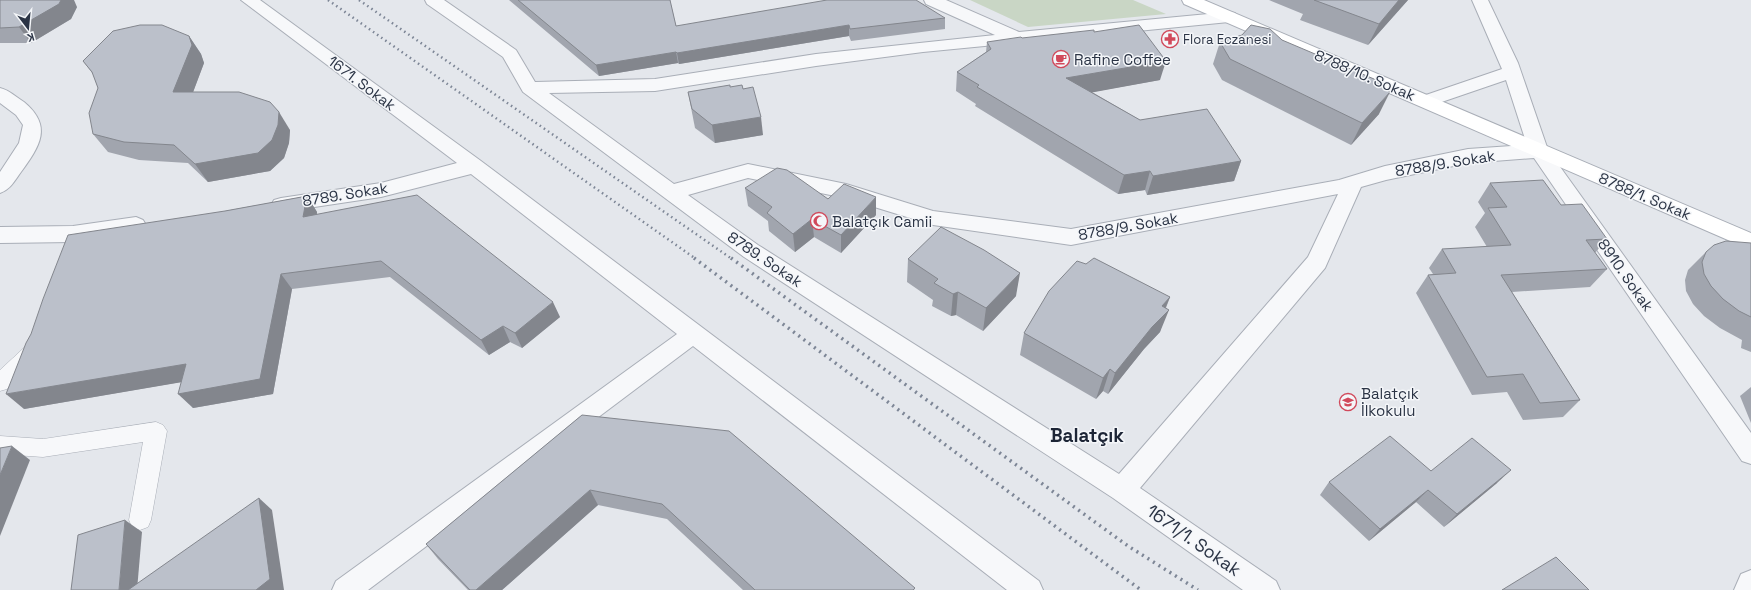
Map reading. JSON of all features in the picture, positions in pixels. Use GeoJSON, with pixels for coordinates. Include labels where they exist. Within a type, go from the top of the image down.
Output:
{"type":"FeatureCollection","features":[{"type":"Feature","properties":{"kind":"street","name":"1671. Sokak"},"geometry":{"type":"LineString","coordinates":[[249,0],[474,166],[1029,590]]}},
{"type":"Feature","properties":{"kind":"street","name":"8789. Sokak"},"geometry":{"type":"LineString","coordinates":[[435,0],[510,54],[529,88],[672,192],[751,252],[1122,490]]}},
{"type":"Feature","properties":{"kind":"street"},"geometry":{"type":"LineString","coordinates":[[932,0],[1018,38]]}},
{"type":"Feature","properties":{"kind":"street","name":"8788/10. Sokak"},"geometry":{"type":"LineString","coordinates":[[1190,0],[1427,101],[1539,151]]}},
{"type":"Feature","properties":{"kind":"street","name":"8910. Sokak"},"geometry":{"type":"LineString","coordinates":[[1480,0],[1512,72],[1539,151],[1751,453]]}},
{"type":"Feature","properties":{"kind":"street"},"geometry":{"type":"LineString","coordinates":[[529,88],[655,85],[816,60],[1229,16]]}},
{"type":"Feature","properties":{"kind":"street"},"geometry":{"type":"LineString","coordinates":[[1427,101],[1512,72]]}},
{"type":"Feature","properties":{"kind":"street"},"geometry":{"type":"LineString","coordinates":[[0,94],[30,118],[34,130],[28,146],[0,186]]}},
{"type":"Feature","properties":{"kind":"street","name":"8788/9. Sokak"},"geometry":{"type":"LineString","coordinates":[[672,192],[748,171],[846,191],[933,218],[1071,237],[1340,187],[1385,173],[1468,156],[1539,151]]}},
{"type":"Feature","properties":{"kind":"street","name":"8788/1. Sokak"},"geometry":{"type":"LineString","coordinates":[[1539,151],[1751,242]]}},
{"type":"Feature","properties":{"kind":"street","name":"8789. Sokak"},"geometry":{"type":"LineString","coordinates":[[259,208],[381,190],[474,166]]}},
{"type":"Feature","properties":{"kind":"street"},"geometry":{"type":"LineString","coordinates":[[1122,490],[1317,262],[1353,183]]}},
{"type":"Feature","properties":{"kind":"street"},"geometry":{"type":"LineString","coordinates":[[0,235],[73,234],[157,222]]}},
{"type":"Feature","properties":{"kind":"street"},"geometry":{"type":"LineString","coordinates":[[346,590],[693,334]]}},
{"type":"Feature","properties":{"kind":"street","name":"1671/1. Sokak"},"geometry":{"type":"LineString","coordinates":[[1122,490],[1266,590]]}},
{"type":"Feature","properties":{"kind":"street"},"geometry":{"type":"LineString","coordinates":[[1748,590],[1751,582]]}},
{"type":"Feature","properties":{"kind":"lane"},"geometry":{"type":"LineString","coordinates":[[66,255],[73,234]]}},
{"type":"Feature","properties":{"kind":"lane"},"geometry":{"type":"LineString","coordinates":[[0,383],[38,349],[42,334]]}},
{"type":"Feature","properties":{"kind":"lane"},"geometry":{"type":"LineString","coordinates":[[0,445],[43,448],[156,431],[140,520]]}},
{"type":"Feature","properties":{"kind":"green space"},"geometry":{"type":"Polygon","coordinates":[[[970,0],[1133,0],[1166,14],[1028,27],[970,0]]]}},
{"type":"Feature","properties":{"kind":"building"},"geometry":{"type":"Polygon","coordinates":[[[0,0],[61,0],[59,4],[19,27],[0,28],[0,0]]]}},
{"type":"Feature","properties":{"kind":"building"},"geometry":{"type":"Polygon","coordinates":[[[518,0],[670,0],[676,26],[827,0],[916,0],[945,18],[850,29],[849,25],[596,65],[518,0]]]}},
{"type":"Feature","properties":{"kind":"building"},"geometry":{"type":"Polygon","coordinates":[[[1314,0],[1399,0],[1379,24],[1314,0]]]}},
{"type":"Feature","properties":{"kind":"building"},"geometry":{"type":"Polygon","coordinates":[[[140,25],[162,25],[189,36],[192,45],[173,92],[239,92],[270,102],[279,112],[278,125],[272,140],[258,153],[195,164],[174,145],[124,142],[93,134],[89,113],[98,88],[92,72],[83,61],[113,31],[140,25]]]}},
{"type":"Feature","properties":{"kind":"building"},"geometry":{"type":"Polygon","coordinates":[[[1139,25],[1166,61],[1066,78],[1140,120],[1207,109],[1241,161],[1153,176],[1150,171],[1124,175],[977,87],[979,85],[957,72],[991,49],[987,42],[1094,30],[1094,32],[1139,25]]]}},
{"type":"Feature","properties":{"kind":"building"},"geometry":{"type":"Polygon","coordinates":[[[1251,25],[1270,29],[1282,40],[1374,79],[1390,92],[1362,123],[1230,59],[1220,42],[1242,35],[1251,25]]]}},
{"type":"Feature","properties":{"kind":"building"},"geometry":{"type":"Polygon","coordinates":[[[730,85],[730,87],[742,85],[743,89],[753,87],[761,117],[712,125],[692,109],[688,92],[730,85]]]}},
{"type":"Feature","properties":{"kind":"building"},"geometry":{"type":"Polygon","coordinates":[[[777,168],[787,170],[828,199],[844,184],[876,197],[841,235],[812,219],[793,234],[767,213],[772,207],[745,188],[777,168]]]}},
{"type":"Feature","properties":{"kind":"building"},"geometry":{"type":"Polygon","coordinates":[[[1543,180],[1561,205],[1582,204],[1607,239],[1586,240],[1607,269],[1501,275],[1580,400],[1540,403],[1523,374],[1487,377],[1428,275],[1456,273],[1442,249],[1511,245],[1488,208],[1507,207],[1490,183],[1543,180]]]}},
{"type":"Feature","properties":{"kind":"building"},"geometry":{"type":"Polygon","coordinates":[[[417,195],[553,302],[515,333],[503,326],[481,340],[381,261],[281,274],[260,379],[178,394],[186,364],[6,394],[31,334],[68,235],[225,211],[307,196],[303,217],[417,195]]]}},
{"type":"Feature","properties":{"kind":"building"},"geometry":{"type":"Polygon","coordinates":[[[941,227],[984,250],[1020,273],[986,308],[958,292],[953,294],[934,283],[938,279],[908,259],[941,227]]]}},
{"type":"Feature","properties":{"kind":"building"},"geometry":{"type":"Polygon","coordinates":[[[1726,241],[1751,243],[1751,317],[1739,311],[1723,299],[1711,286],[1704,274],[1702,262],[1706,252],[1714,245],[1726,241]]]}},
{"type":"Feature","properties":{"kind":"building"},"geometry":{"type":"Polygon","coordinates":[[[1094,258],[1170,297],[1162,306],[1169,310],[1152,327],[1115,373],[1110,369],[1103,378],[1024,333],[1049,291],[1077,261],[1086,264],[1094,258]]]}},
{"type":"Feature","properties":{"kind":"building"},"geometry":{"type":"Polygon","coordinates":[[[582,415],[729,431],[915,588],[913,590],[755,590],[662,504],[590,490],[476,590],[470,590],[426,544],[582,415]]]}},
{"type":"Feature","properties":{"kind":"building"},"geometry":{"type":"Polygon","coordinates":[[[1390,436],[1431,471],[1472,438],[1511,470],[1457,514],[1428,490],[1380,529],[1329,482],[1390,436]]]}},
{"type":"Feature","properties":{"kind":"building"},"geometry":{"type":"Polygon","coordinates":[[[12,446],[0,475],[0,448],[12,446]]]}},
{"type":"Feature","properties":{"kind":"building"},"geometry":{"type":"Polygon","coordinates":[[[259,498],[270,579],[256,590],[128,590],[259,498]]]}},
{"type":"Feature","properties":{"kind":"building"},"geometry":{"type":"Polygon","coordinates":[[[125,520],[119,590],[71,590],[78,535],[125,520]]]}},
{"type":"Feature","properties":{"kind":"building"},"geometry":{"type":"Polygon","coordinates":[[[1556,557],[1589,590],[1502,590],[1556,557]]]}},
{"type":"Feature","properties":{"kind":"railway"},"geometry":{"type":"LineString","coordinates":[[328,0],[696,259]]}},
{"type":"Feature","properties":{"kind":"railway"},"geometry":{"type":"LineString","coordinates":[[359,0],[732,259]]}},
{"type":"Feature","properties":{"kind":"railway"},"geometry":{"type":"LineString","coordinates":[[694,258],[1141,590]]}},
{"type":"Feature","properties":{"kind":"railway"},"geometry":{"type":"LineString","coordinates":[[731,258],[1128,546],[1198,590]]}},
{"type":"Feature","properties":{"kind":"place","name":"Flora Eczanesi"},"geometry":{"type":"Point","coordinates":[1170,39]}},
{"type":"Feature","properties":{"kind":"place","name":"Rafine Coffee"},"geometry":{"type":"Point","coordinates":[1061,59]}},
{"type":"Feature","properties":{"kind":"place","name":"Balatçık Camii"},"geometry":{"type":"Point","coordinates":[819,221]}},
{"type":"Feature","properties":{"kind":"place","name":"Balatçık İlkokulu"},"geometry":{"type":"Point","coordinates":[1348,402]}},
{"type":"Feature","properties":{"kind":"district","name":"Balatçık"},"geometry":{"type":"Point","coordinates":[1087,435]}}]}
